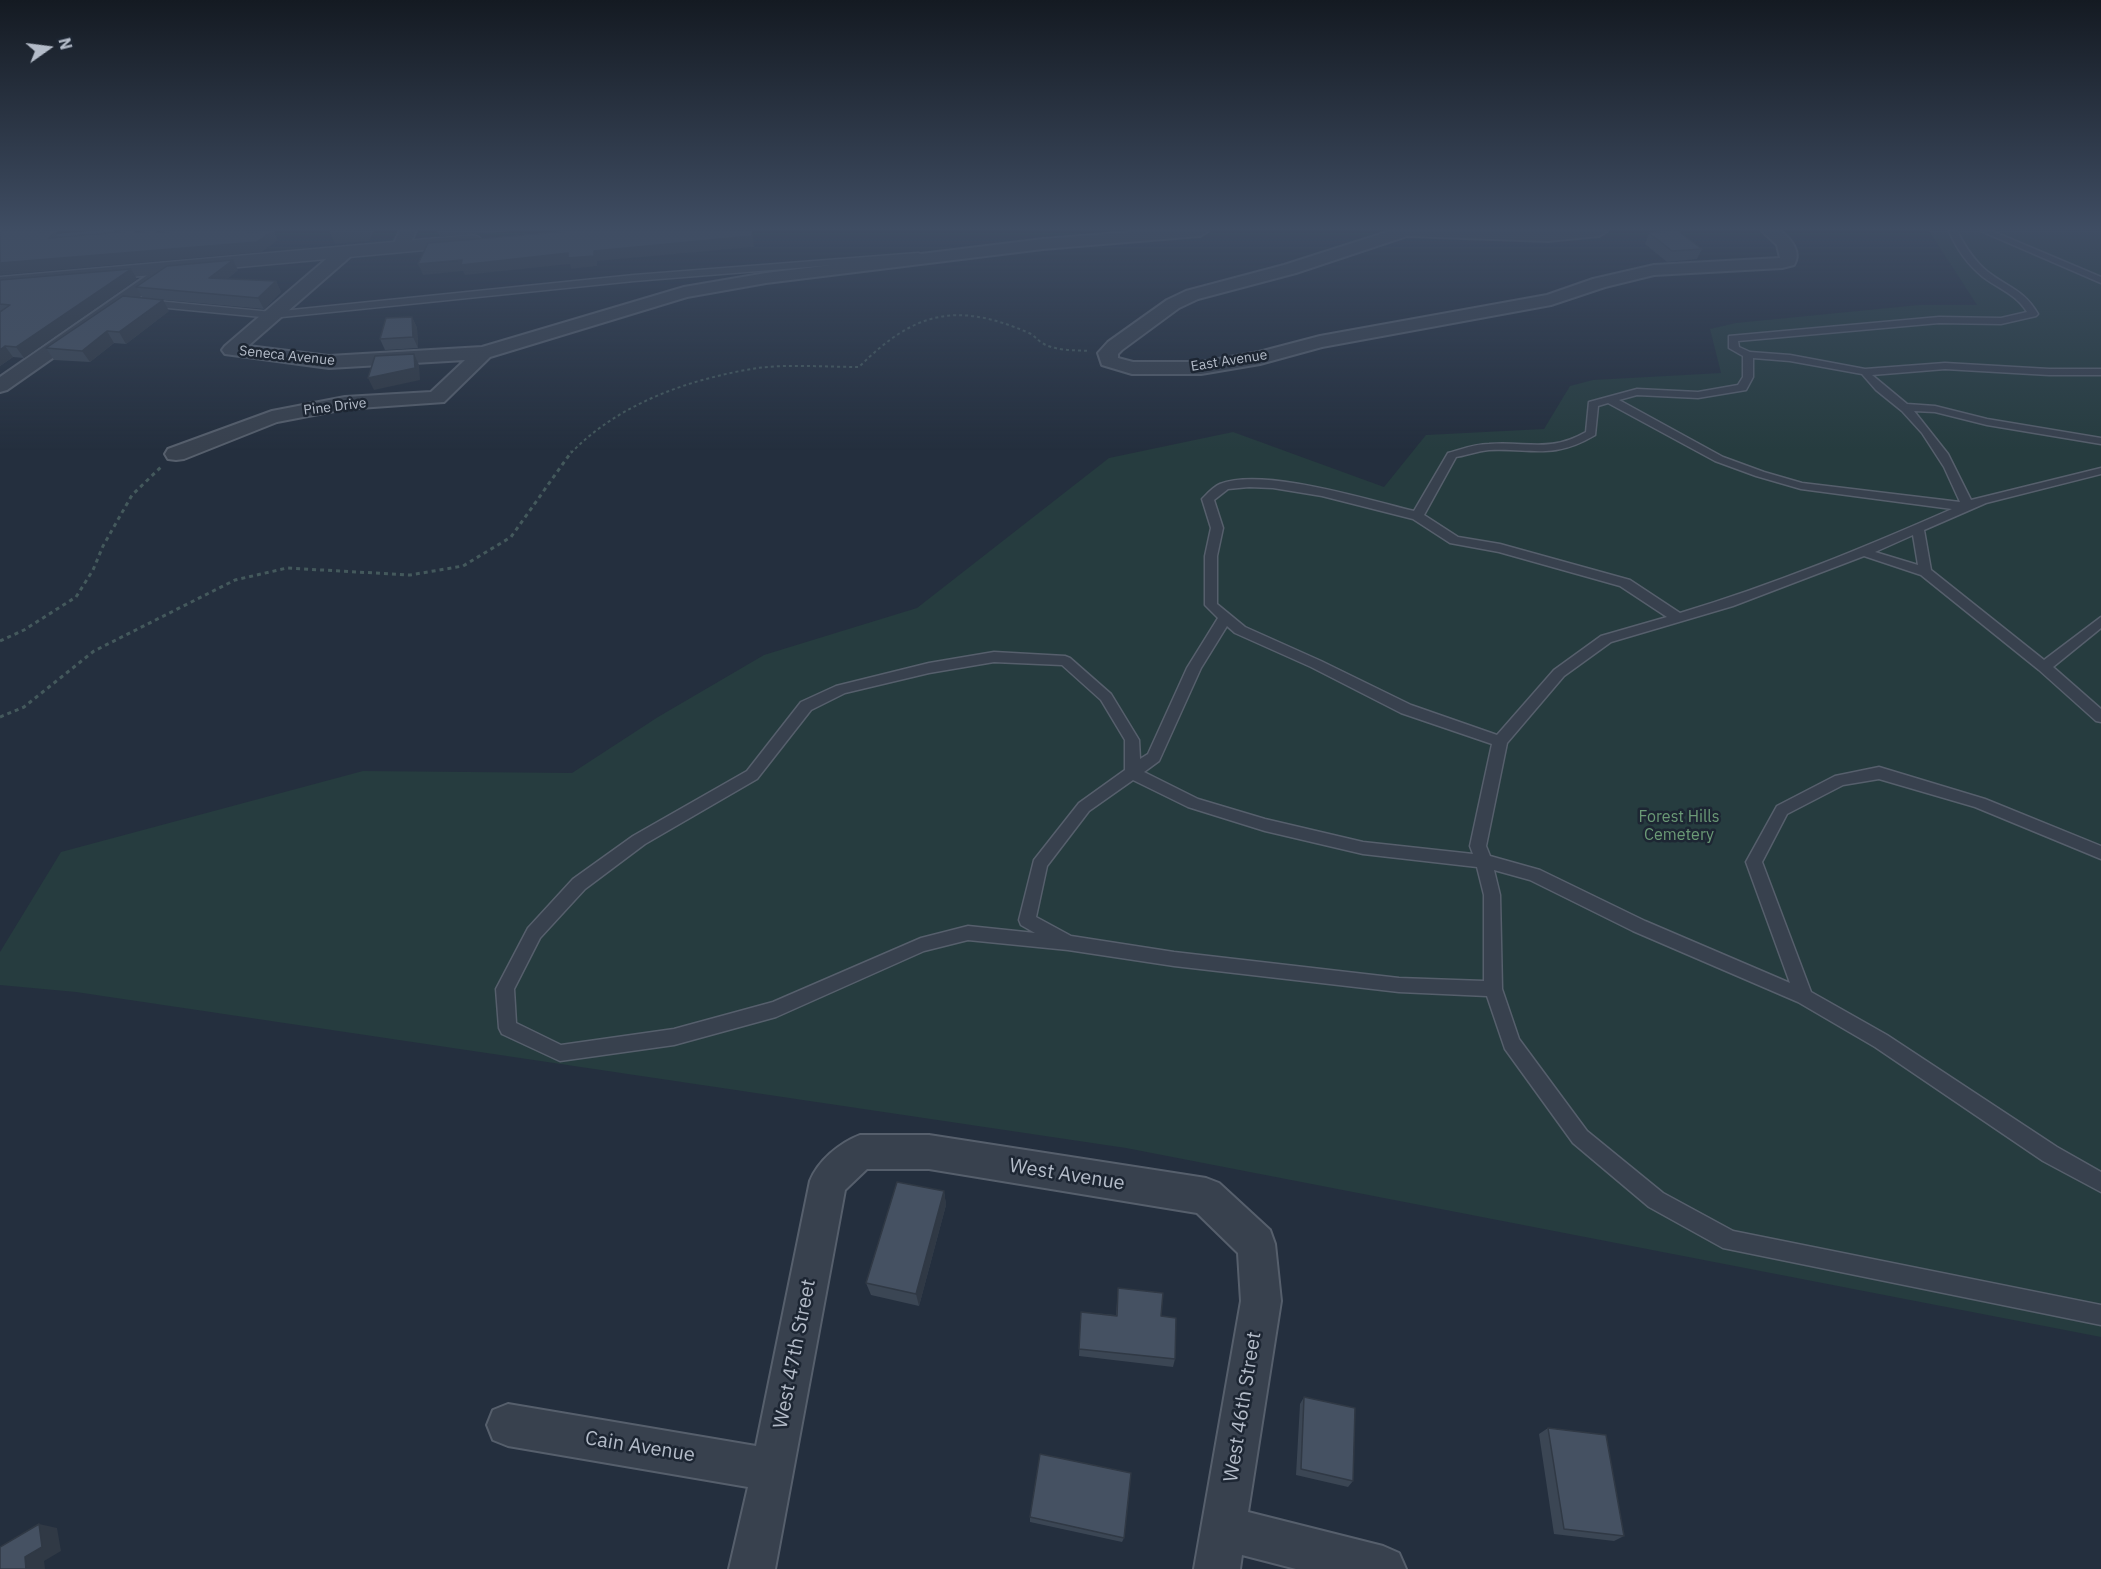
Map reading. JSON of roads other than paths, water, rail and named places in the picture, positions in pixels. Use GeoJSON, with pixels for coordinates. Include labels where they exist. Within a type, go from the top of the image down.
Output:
{"type":"FeatureCollection","features":[{"type":"Feature","properties":{"kind":"street"},"geometry":{"type":"LineString","coordinates":[[0,386],[117,304]]}},
{"type":"Feature","properties":{"kind":"street","name":"Seneca Avenue"},"geometry":{"type":"LineString","coordinates":[[284,304],[232,350],[328,362],[483,353],[644,304]]}},
{"type":"Feature","properties":{"kind":"street","name":"East Avenue"},"geometry":{"type":"LineString","coordinates":[[1173,304],[1111,349],[1109,361],[1132,368],[1201,368],[1260,358],[1320,342],[1528,304]]}},
{"type":"Feature","properties":{"kind":"street","name":"Pine Drive"},"geometry":{"type":"LineString","coordinates":[[176,454],[272,417],[345,404],[437,398],[483,353]]}},
{"type":"Feature","properties":{"kind":"street","name":"West Avenue"},"geometry":{"type":"LineString","coordinates":[[860,1152],[928,1152],[1206,1196],[1256,1244]]}},
{"type":"Feature","properties":{"kind":"street","name":"West 47th Street"},"geometry":{"type":"LineString","coordinates":[[752,1569],[828,1181],[860,1152]]}},
{"type":"Feature","properties":{"kind":"street","name":"West 46th Street"},"geometry":{"type":"LineString","coordinates":[[1220,1548],[1261,1301],[1256,1244]]}},
{"type":"Feature","properties":{"kind":"street","name":"Cain Avenue"},"geometry":{"type":"LineString","coordinates":[[508,1425],[773,1470]]}},
{"type":"Feature","properties":{"kind":"street"},"geometry":{"type":"LineString","coordinates":[[1220,1548],[1383,1569]]}},
{"type":"Feature","properties":{"kind":"lane"},"geometry":{"type":"LineString","coordinates":[[165,304],[272,315],[377,304]]}},
{"type":"Feature","properties":{"kind":"lane"},"geometry":{"type":"LineString","coordinates":[[2028,304],[2033,314],[2001,321],[1939,320],[1733,338],[1734,348],[1748,355],[1790,358],[1865,372],[1945,366],[2049,372],[2101,372]]}},
{"type":"Feature","properties":{"kind":"lane"},"geometry":{"type":"LineString","coordinates":[[1417,516],[1452,455],[1489,447],[1551,450],[1576,443],[1591,433],[1593,404],[1637,392],[1698,395],[1742,388],[1748,377],[1748,355]]}},
{"type":"Feature","properties":{"kind":"lane"},"geometry":{"type":"LineString","coordinates":[[1865,372],[1874,385],[1903,406],[1924,429],[1951,467],[1968,507]]}},
{"type":"Feature","properties":{"kind":"lane"},"geometry":{"type":"LineString","coordinates":[[1610,400],[1719,459],[1770,477],[1801,486],[1968,507]]}},
{"type":"Feature","properties":{"kind":"lane"},"geometry":{"type":"LineString","coordinates":[[1903,406],[1935,409],[1987,422],[2101,441]]}},
{"type":"Feature","properties":{"kind":"lane"},"geometry":{"type":"LineString","coordinates":[[2101,471],[1982,500],[1864,552],[1728,603],[1606,639],[1559,673],[1500,741],[1478,846],[1492,895],[1493,989],[1511,1043],[1580,1137],[1656,1200],[1730,1241],[2101,1315]]}},
{"type":"Feature","properties":{"kind":"lane"},"geometry":{"type":"LineString","coordinates":[[1500,741],[1406,709],[1316,664],[1240,630],[1211,605],[1211,556],[1216,528],[1208,499],[1224,486],[1270,484],[1337,496],[1417,516],[1454,540],[1500,548],[1625,583],[1677,617]]}},
{"type":"Feature","properties":{"kind":"lane"},"geometry":{"type":"LineString","coordinates":[[1918,529],[1925,572]]}},
{"type":"Feature","properties":{"kind":"lane"},"geometry":{"type":"LineString","coordinates":[[1864,552],[1925,572],[2044,667],[2101,717]]}},
{"type":"Feature","properties":{"kind":"lane"},"geometry":{"type":"LineString","coordinates":[[1068,943],[1027,920],[1040,864],[1084,807],[1154,758],[1194,668],[1226,617]]}},
{"type":"Feature","properties":{"kind":"lane"},"geometry":{"type":"LineString","coordinates":[[2044,667],[2101,621]]}},
{"type":"Feature","properties":{"kind":"lane"},"geometry":{"type":"LineString","coordinates":[[1133,773],[1132,740],[1106,697],[1065,661],[994,657],[929,668],[841,689],[806,706],[752,775],[639,840],[579,884],[534,933],[505,989],[508,1028],[560,1053],[674,1037],[776,1009],[921,945],[968,933],[1068,943],[1174,959],[1400,985],[1493,989]]}},
{"type":"Feature","properties":{"kind":"lane"},"geometry":{"type":"LineString","coordinates":[[1133,773],[1193,803],[1265,825],[1363,848],[1484,861],[1534,875],[1639,926],[1804,997],[1881,1041],[2050,1154],[2101,1182]]}},
{"type":"Feature","properties":{"kind":"lane"},"geometry":{"type":"LineString","coordinates":[[1804,997],[1754,862],[1782,810],[1840,780],[1879,773],[1980,802],[2101,853]]}},
{"type":"Feature","properties":{"kind":"park label","name":"Forest Hills Cemetery"},"geometry":{"type":"Point","coordinates":[1679,826]}}]}
